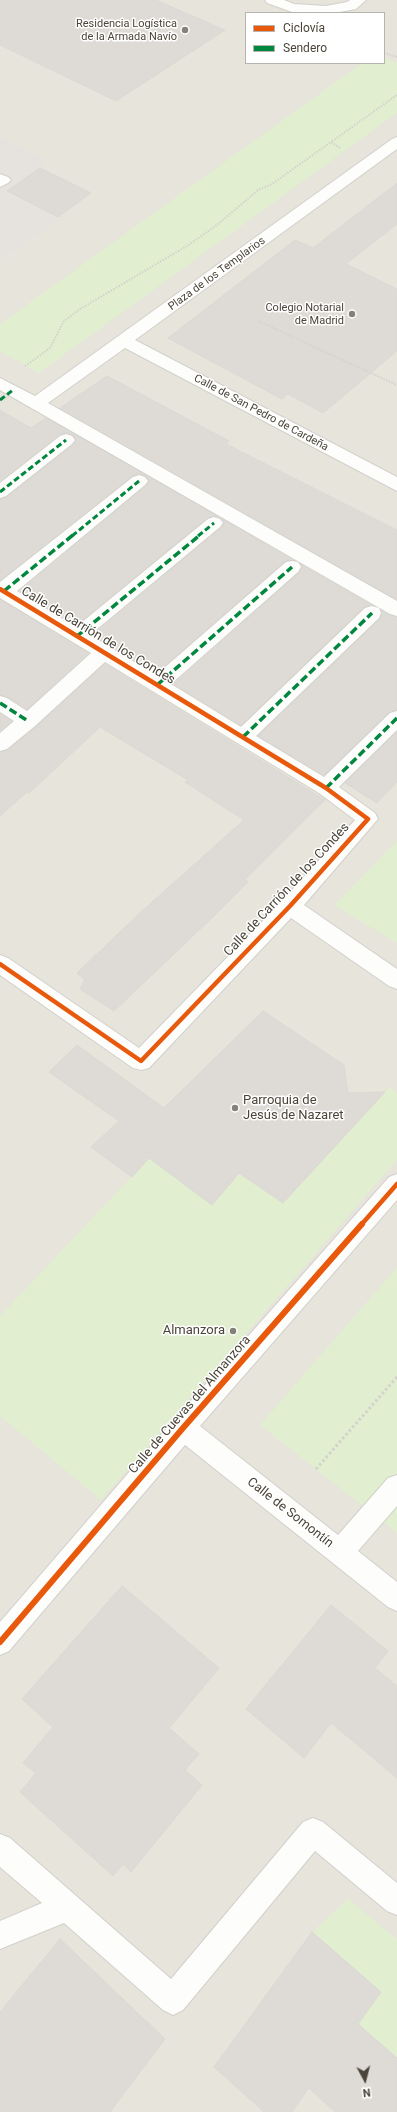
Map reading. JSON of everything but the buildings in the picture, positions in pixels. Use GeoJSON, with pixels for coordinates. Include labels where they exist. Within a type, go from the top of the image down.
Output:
{"type":"FeatureCollection","features":[{"type":"Feature","properties":{"kind":"street"},"geometry":{"type":"LineString","coordinates":[[272,0],[292,8],[326,10],[351,6],[359,0]]}},
{"type":"Feature","properties":{"kind":"street","name":"Plaza de los Templarios"},"geometry":{"type":"LineString","coordinates":[[37,403],[126,340],[397,142]]}},
{"type":"Feature","properties":{"kind":"street"},"geometry":{"type":"LineString","coordinates":[[0,178],[3,180],[0,182]]}},
{"type":"Feature","properties":{"kind":"street","name":"Calle de San Pedro de Cardeña"},"geometry":{"type":"LineString","coordinates":[[126,340],[397,485]]}},
{"type":"Feature","properties":{"kind":"street"},"geometry":{"type":"LineString","coordinates":[[5,390],[37,403],[397,610]]}},
{"type":"Feature","properties":{"kind":"street"},"geometry":{"type":"LineString","coordinates":[[0,492],[66,440]]}},
{"type":"Feature","properties":{"kind":"street","name":"Calle de Carrión de los Condes"},"geometry":{"type":"LineString","coordinates":[[0,964],[141,1061],[290,906],[368,819],[326,788],[76,637],[2,590],[139,481]]}},
{"type":"Feature","properties":{"kind":"street","name":"Calle de Carrión de los Condes"},"geometry":{"type":"LineString","coordinates":[[76,637],[214,523]]}},
{"type":"Feature","properties":{"kind":"street","name":"Calle de Carrión de los Condes"},"geometry":{"type":"LineString","coordinates":[[157,685],[292,568]]}},
{"type":"Feature","properties":{"kind":"street"},"geometry":{"type":"LineString","coordinates":[[243,737],[372,613]]}},
{"type":"Feature","properties":{"kind":"street","name":"Calle de Carrión de los Condes"},"geometry":{"type":"LineString","coordinates":[[0,744],[28,721],[103,653]]}},
{"type":"Feature","properties":{"kind":"street"},"geometry":{"type":"LineString","coordinates":[[0,703],[28,721]]}},
{"type":"Feature","properties":{"kind":"street"},"geometry":{"type":"LineString","coordinates":[[326,788],[397,718]]}},
{"type":"Feature","properties":{"kind":"street"},"geometry":{"type":"LineString","coordinates":[[290,906],[397,980]]}},
{"type":"Feature","properties":{"kind":"street","name":"Calle de Cuevas del Almanzora"},"geometry":{"type":"LineString","coordinates":[[0,1642],[183,1428],[397,1184]]}},
{"type":"Feature","properties":{"kind":"street","name":"Calle de Somontín"},"geometry":{"type":"LineString","coordinates":[[183,1428],[397,1598]]}},
{"type":"Feature","properties":{"kind":"street"},"geometry":{"type":"LineString","coordinates":[[340,1553],[397,1487]]}},
{"type":"Feature","properties":{"kind":"street"},"geometry":{"type":"LineString","coordinates":[[0,1848],[173,2000],[313,1832],[397,1901]]}},
{"type":"Feature","properties":{"kind":"street"},"geometry":{"type":"LineString","coordinates":[[0,1935],[67,1907]]}},
{"type":"Feature","properties":{"kind":"path"},"geometry":{"type":"LineString","coordinates":[[385,53],[397,57]]}},
{"type":"Feature","properties":{"kind":"path"},"geometry":{"type":"LineString","coordinates":[[5,390],[27,374],[20,370],[50,348],[64,321],[80,309],[187,246],[217,225],[258,190],[272,184],[331,142]]}},
{"type":"Feature","properties":{"kind":"path"},"geometry":{"type":"LineString","coordinates":[[258,320],[397,385]]}},
{"type":"Feature","properties":{"kind":"path"},"geometry":{"type":"LineString","coordinates":[[316,1469],[397,1377]]}},
{"type":"Feature","properties":{"kind":"shaded area"},"geometry":{"type":"Polygon","coordinates":[[[0,0],[397,0],[397,2112],[0,2112],[0,0]]]}},
{"type":"Feature","properties":{"kind":"shaded area"},"geometry":{"type":"Polygon","coordinates":[[[0,137],[48,161],[5,192],[60,219],[0,261],[0,137]]]}},
{"type":"Feature","properties":{"kind":"green space"},"geometry":{"type":"Polygon","coordinates":[[[385,57],[397,63],[397,113],[39,373],[0,351],[0,324],[361,64],[385,64],[385,57]]]}},
{"type":"Feature","properties":{"kind":"green space"},"geometry":{"type":"Polygon","coordinates":[[[397,841],[397,943],[334,905],[397,841]]]}},
{"type":"Feature","properties":{"kind":"green space"},"geometry":{"type":"Polygon","coordinates":[[[389,1087],[397,1093],[397,1160],[101,1500],[0,1416],[0,1316],[149,1158],[212,1205],[244,1168],[259,1187],[283,1203],[389,1087]]]}},
{"type":"Feature","properties":{"kind":"green space"},"geometry":{"type":"Polygon","coordinates":[[[397,1267],[397,1533],[260,1425],[397,1267]]]}},
{"type":"Feature","properties":{"kind":"green space"},"geometry":{"type":"Polygon","coordinates":[[[348,1899],[397,1939],[397,2058],[358,2024],[381,1992],[312,1932],[348,1899]]]}},
{"type":"Feature","properties":{"kind":"marked path"},"geometry":{"type":"LineString","coordinates":[[0,400],[13,390]]}},
{"type":"Feature","properties":{"kind":"marked path"},"geometry":{"type":"LineString","coordinates":[[0,492],[66,440]]}},
{"type":"Feature","properties":{"kind":"marked path"},"geometry":{"type":"LineString","coordinates":[[4,591],[139,481]]}},
{"type":"Feature","properties":{"kind":"marked path"},"geometry":{"type":"LineString","coordinates":[[76,637],[214,523]]}},
{"type":"Feature","properties":{"kind":"marked path"},"geometry":{"type":"LineString","coordinates":[[157,685],[292,567]]}},
{"type":"Feature","properties":{"kind":"marked path"},"geometry":{"type":"LineString","coordinates":[[243,737],[372,613]]}},
{"type":"Feature","properties":{"kind":"marked path"},"geometry":{"type":"LineString","coordinates":[[0,703],[28,721]]}},
{"type":"Feature","properties":{"kind":"marked path"},"geometry":{"type":"LineString","coordinates":[[326,788],[397,718]]}},
{"type":"Feature","properties":{"kind":"cycle path"},"geometry":{"type":"LineString","coordinates":[[0,589],[326,788],[368,819],[290,906],[141,1061],[0,964]]}},
{"type":"Feature","properties":{"kind":"cycle path"},"geometry":{"type":"LineString","coordinates":[[0,1642],[183,1428],[397,1184]]}},
{"type":"Feature","properties":{"kind":"place","name":"Residencia Logística de la Armada Navío"},"geometry":{"type":"Point","coordinates":[185,30]}},
{"type":"Feature","properties":{"kind":"place","name":"Colegio Notarial de Madrid"},"geometry":{"type":"Point","coordinates":[352,314]}},
{"type":"Feature","properties":{"kind":"place","name":"Parroquia de Jesús de Nazaret"},"geometry":{"type":"Point","coordinates":[235,1108]}},
{"type":"Feature","properties":{"kind":"place","name":"Almanzora"},"geometry":{"type":"Point","coordinates":[233,1331]}}]}
